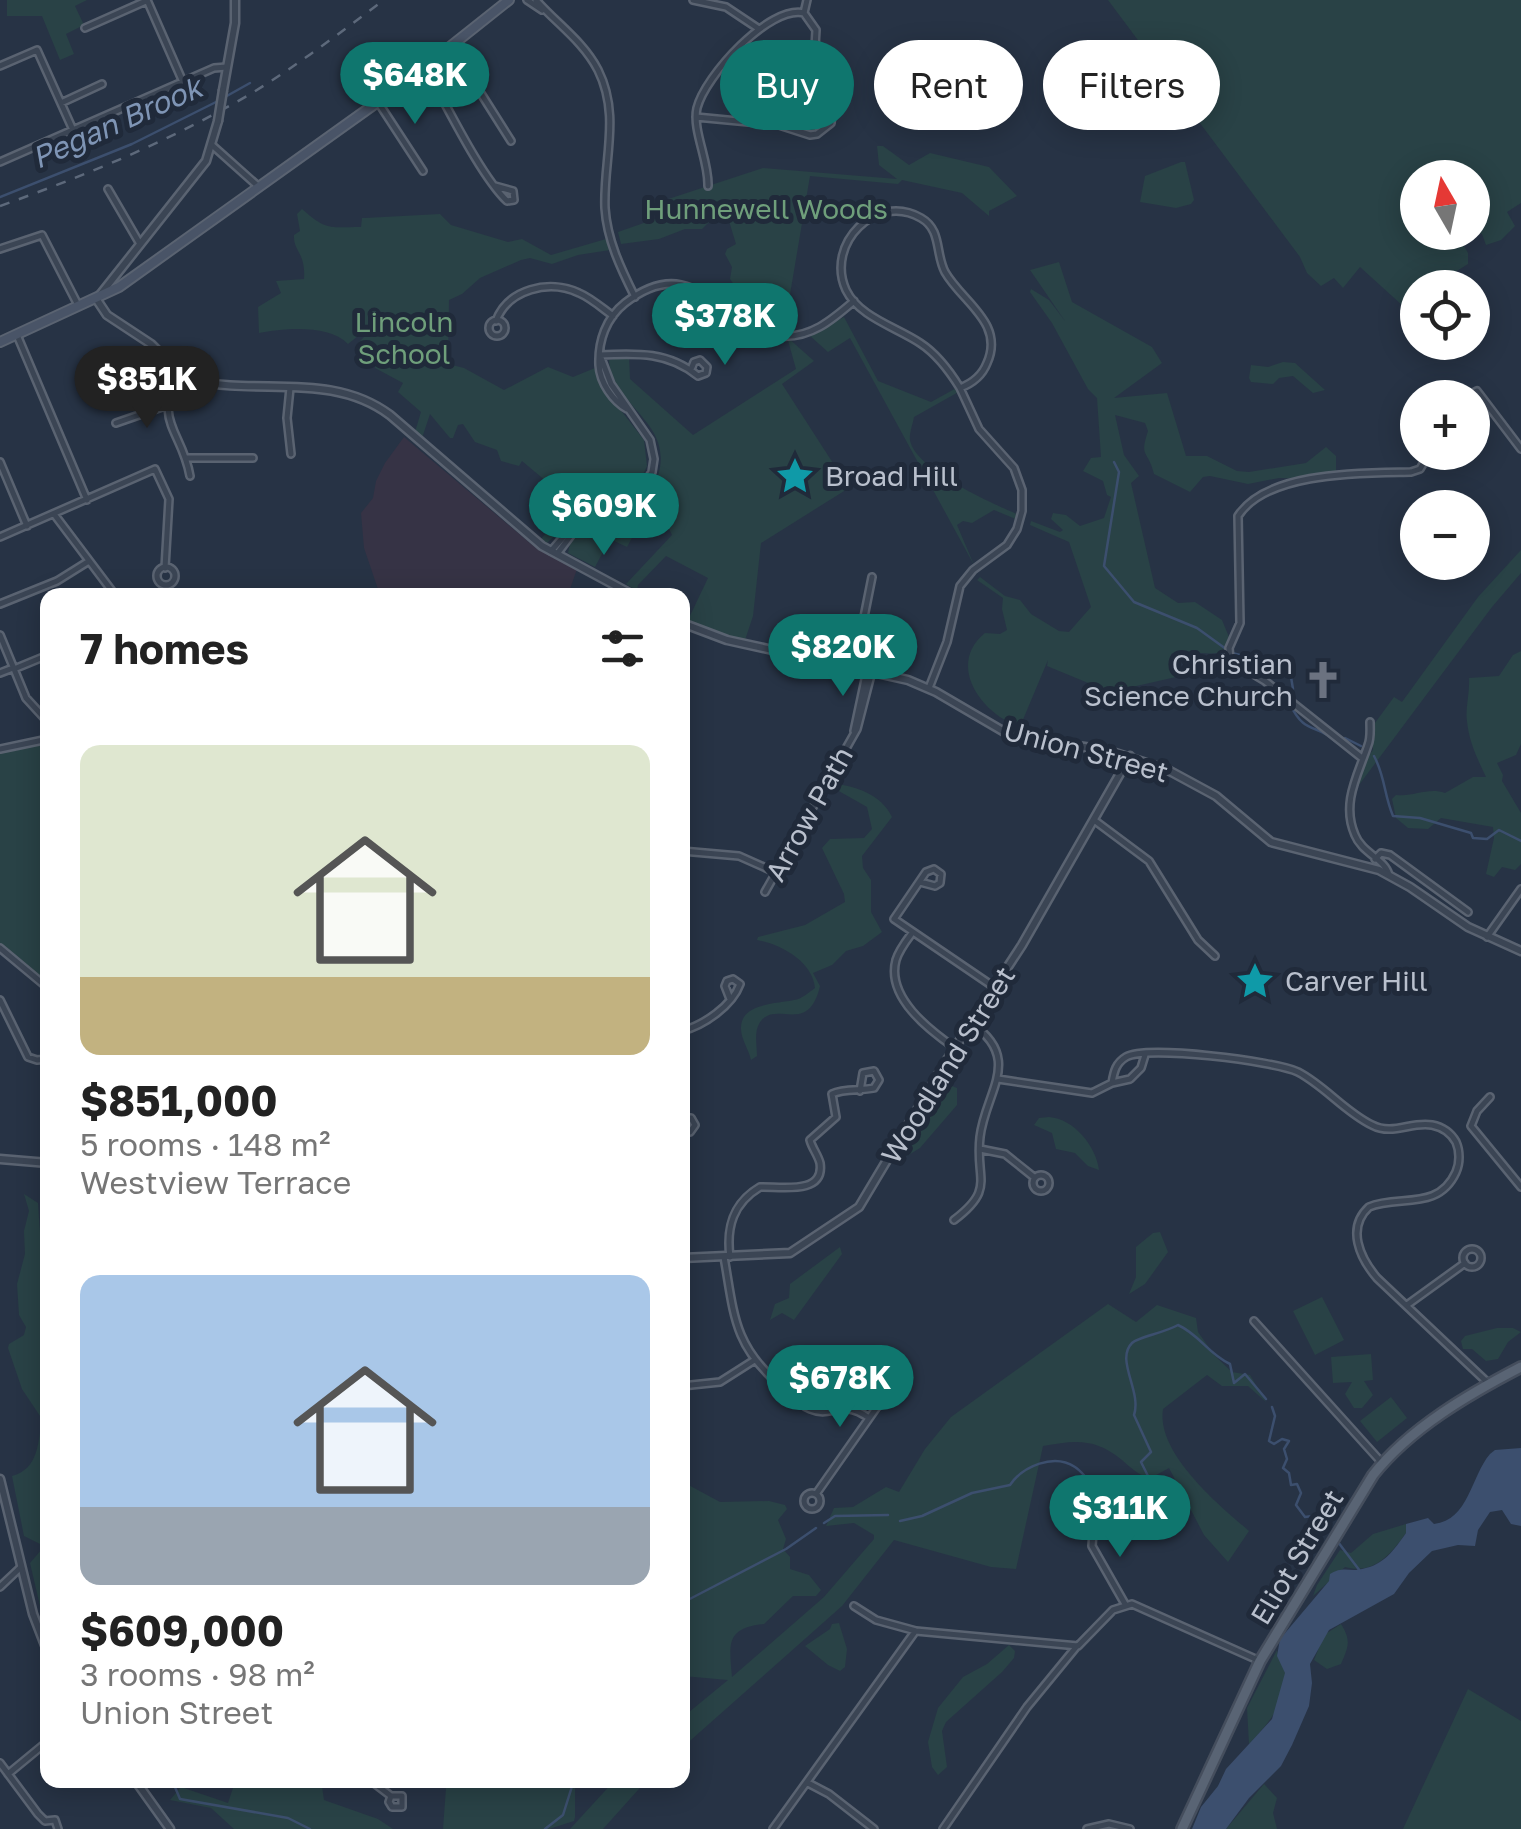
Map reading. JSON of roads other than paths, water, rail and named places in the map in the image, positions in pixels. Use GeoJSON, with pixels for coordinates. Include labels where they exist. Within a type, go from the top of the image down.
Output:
{"type":"FeatureCollection","features":[{"type":"Feature","properties":{"kind":"main road"},"geometry":{"type":"LineString","coordinates":[[0,342],[97,300],[378,102],[509,0]]}},
{"type":"Feature","properties":{"kind":"main road","name":"Eliot Street"},"geometry":{"type":"LineString","coordinates":[[1182,1829],[1260,1661],[1382,1464],[1431,1423],[1521,1366]]}},
{"type":"Feature","properties":{"kind":"street"},"geometry":{"type":"LineString","coordinates":[[85,28],[147,0],[183,82]]}},
{"type":"Feature","properties":{"kind":"street"},"geometry":{"type":"LineString","coordinates":[[234,0],[235,23],[212,146],[202,166],[97,300],[107,315],[151,344],[180,373],[205,382],[344,392],[378,407],[554,553],[620,588]]}},
{"type":"Feature","properties":{"kind":"street"},"geometry":{"type":"LineString","coordinates":[[527,0],[534,8],[545,10]]}},
{"type":"Feature","properties":{"kind":"street"},"geometry":{"type":"LineString","coordinates":[[536,0],[587,52],[605,88],[611,122],[606,221],[617,259],[636,296]]}},
{"type":"Feature","properties":{"kind":"street"},"geometry":{"type":"LineString","coordinates":[[694,0],[726,7],[758,29]]}},
{"type":"Feature","properties":{"kind":"street"},"geometry":{"type":"LineString","coordinates":[[696,117],[778,125],[810,135],[831,123],[833,104],[814,65],[816,30],[804,13],[807,0]]}},
{"type":"Feature","properties":{"kind":"street"},"geometry":{"type":"LineString","coordinates":[[708,186],[708,166],[696,117],[710,83],[758,29],[790,12],[804,13]]}},
{"type":"Feature","properties":{"kind":"street"},"geometry":{"type":"LineString","coordinates":[[451,46],[511,141]]}},
{"type":"Feature","properties":{"kind":"street"},"geometry":{"type":"LineString","coordinates":[[0,66],[37,50],[74,130]]}},
{"type":"Feature","properties":{"kind":"street"},"geometry":{"type":"LineString","coordinates":[[1,159],[214,68],[227,67]]}},
{"type":"Feature","properties":{"kind":"street"},"geometry":{"type":"LineString","coordinates":[[424,68],[495,186]]}},
{"type":"Feature","properties":{"kind":"street"},"geometry":{"type":"LineString","coordinates":[[61,103],[102,84]]}},
{"type":"Feature","properties":{"kind":"street"},"geometry":{"type":"LineString","coordinates":[[378,102],[424,170]]}},
{"type":"Feature","properties":{"kind":"street"},"geometry":{"type":"LineString","coordinates":[[212,146],[260,186]]}},
{"type":"Feature","properties":{"kind":"street"},"geometry":{"type":"LineString","coordinates":[[108,189],[140,244]]}},
{"type":"Feature","properties":{"kind":"street"},"geometry":{"type":"LineString","coordinates":[[929,688],[947,642],[960,586],[973,570],[1007,545],[1022,511],[1022,490],[1014,468],[979,429],[944,364],[926,347],[854,301],[844,284],[844,248],[856,228],[872,217],[890,212],[909,214],[927,222],[936,234],[946,273],[982,316],[991,338],[991,352],[974,381],[960,388]]}},
{"type":"Feature","properties":{"kind":"street"},"geometry":{"type":"LineString","coordinates":[[0,249],[42,235],[80,307]]}},
{"type":"Feature","properties":{"kind":"street"},"geometry":{"type":"LineString","coordinates":[[496,321],[506,303],[520,294],[552,286],[579,292],[613,316]]}},
{"type":"Feature","properties":{"kind":"street"},"geometry":{"type":"LineString","coordinates":[[554,553],[597,512],[636,496],[652,472],[650,440],[608,378],[600,355],[603,334],[613,316],[636,296],[668,286],[692,287],[758,329],[783,336],[815,330],[854,301]]}},
{"type":"Feature","properties":{"kind":"street"},"geometry":{"type":"LineString","coordinates":[[17,335],[86,500]]}},
{"type":"Feature","properties":{"kind":"street"},"geometry":{"type":"LineString","coordinates":[[600,355],[655,354],[692,368]]}},
{"type":"Feature","properties":{"kind":"street"},"geometry":{"type":"LineString","coordinates":[[180,373],[166,405],[190,476]]}},
{"type":"Feature","properties":{"kind":"street"},"geometry":{"type":"LineString","coordinates":[[290,386],[291,454]]}},
{"type":"Feature","properties":{"kind":"street"},"geometry":{"type":"LineString","coordinates":[[116,423],[166,405]]}},
{"type":"Feature","properties":{"kind":"street"},"geometry":{"type":"LineString","coordinates":[[1490,408],[1521,448]]}},
{"type":"Feature","properties":{"kind":"street"},"geometry":{"type":"LineString","coordinates":[[186,458],[252,458]]}},
{"type":"Feature","properties":{"kind":"street"},"geometry":{"type":"LineString","coordinates":[[0,462],[27,526]]}},
{"type":"Feature","properties":{"kind":"street"},"geometry":{"type":"LineString","coordinates":[[0,538],[155,470],[169,499],[165,568]]}},
{"type":"Feature","properties":{"kind":"street"},"geometry":{"type":"LineString","coordinates":[[1362,758],[1265,681],[1230,660],[1229,648],[1240,622],[1238,516],[1246,504],[1268,490],[1328,478],[1417,470]]}},
{"type":"Feature","properties":{"kind":"street"},"geometry":{"type":"LineString","coordinates":[[54,514],[110,588]]}},
{"type":"Feature","properties":{"kind":"street"},"geometry":{"type":"LineString","coordinates":[[0,604],[57,581],[89,561]]}},
{"type":"Feature","properties":{"kind":"street"},"geometry":{"type":"LineString","coordinates":[[854,668],[872,577]]}},
{"type":"Feature","properties":{"kind":"street","name":"Union Street"},"geometry":{"type":"LineString","coordinates":[[690,626],[718,638],[929,688],[1013,737],[1130,756],[1201,786],[1271,842],[1390,876],[1487,937],[1521,951]]}},
{"type":"Feature","properties":{"kind":"street"},"geometry":{"type":"LineString","coordinates":[[0,635],[32,708],[40,715]]}},
{"type":"Feature","properties":{"kind":"street"},"geometry":{"type":"LineString","coordinates":[[0,673],[40,658]]}},
{"type":"Feature","properties":{"kind":"street","name":"Arrow Path"},"geometry":{"type":"LineString","coordinates":[[765,892],[863,716],[870,671]]}},
{"type":"Feature","properties":{"kind":"street"},"geometry":{"type":"LineString","coordinates":[[1370,722],[1370,741],[1352,788],[1351,822],[1360,845],[1389,869],[1390,876]]}},
{"type":"Feature","properties":{"kind":"street"},"geometry":{"type":"LineString","coordinates":[[0,748],[40,740]]}},
{"type":"Feature","properties":{"kind":"street","name":"Woodland Street"},"geometry":{"type":"LineString","coordinates":[[690,1258],[790,1252],[851,1215],[870,1193],[1130,756]]}},
{"type":"Feature","properties":{"kind":"street"},"geometry":{"type":"LineString","coordinates":[[1094,820],[1149,861],[1198,940],[1215,956]]}},
{"type":"Feature","properties":{"kind":"street"},"geometry":{"type":"LineString","coordinates":[[690,852],[739,856],[775,872]]}},
{"type":"Feature","properties":{"kind":"street"},"geometry":{"type":"LineString","coordinates":[[1375,858],[1384,853],[1404,863],[1468,912]]}},
{"type":"Feature","properties":{"kind":"street"},"geometry":{"type":"LineString","coordinates":[[920,882],[894,920],[994,988]]}},
{"type":"Feature","properties":{"kind":"street"},"geometry":{"type":"LineString","coordinates":[[1487,937],[1521,889]]}},
{"type":"Feature","properties":{"kind":"street"},"geometry":{"type":"LineString","coordinates":[[912,932],[895,962],[899,991],[926,1025],[955,1048]]}},
{"type":"Feature","properties":{"kind":"street"},"geometry":{"type":"LineString","coordinates":[[0,948],[40,981]]}},
{"type":"Feature","properties":{"kind":"street"},"geometry":{"type":"LineString","coordinates":[[690,1028],[704,1022],[730,999]]}},
{"type":"Feature","properties":{"kind":"street"},"geometry":{"type":"LineString","coordinates":[[0,1000],[31,1059],[40,1059]]}},
{"type":"Feature","properties":{"kind":"street"},"geometry":{"type":"LineString","coordinates":[[954,1220],[979,1195],[980,1132],[998,1079],[995,1048],[971,1024]]}},
{"type":"Feature","properties":{"kind":"street"},"geometry":{"type":"LineString","coordinates":[[1112,1082],[1118,1064],[1129,1055],[1168,1051],[1288,1069],[1374,1126],[1390,1130],[1434,1125],[1450,1134],[1459,1159],[1450,1182],[1417,1201],[1373,1205],[1358,1222],[1358,1244],[1366,1264],[1488,1384]]}},
{"type":"Feature","properties":{"kind":"street"},"geometry":{"type":"LineString","coordinates":[[998,1079],[1086,1094],[1126,1080],[1140,1070],[1145,1055]]}},
{"type":"Feature","properties":{"kind":"street"},"geometry":{"type":"LineString","coordinates":[[860,1091],[865,1071],[877,1073],[877,1086],[860,1091],[832,1094],[835,1120],[810,1140],[820,1163],[812,1181],[797,1189],[756,1188],[733,1214],[728,1228],[727,1257],[738,1331],[754,1361],[807,1408],[822,1411],[848,1407],[869,1418]]}},
{"type":"Feature","properties":{"kind":"street"},"geometry":{"type":"LineString","coordinates":[[1490,1098],[1472,1118],[1472,1126],[1521,1187]]}},
{"type":"Feature","properties":{"kind":"street"},"geometry":{"type":"LineString","coordinates":[[980,1148],[1005,1154],[1035,1178]]}},
{"type":"Feature","properties":{"kind":"street"},"geometry":{"type":"LineString","coordinates":[[0,1159],[40,1163]]}},
{"type":"Feature","properties":{"kind":"street"},"geometry":{"type":"LineString","coordinates":[[1406,1306],[1465,1263]]}},
{"type":"Feature","properties":{"kind":"street"},"geometry":{"type":"LineString","coordinates":[[1254,1321],[1382,1464]]}},
{"type":"Feature","properties":{"kind":"street"},"geometry":{"type":"LineString","coordinates":[[690,1385],[726,1380],[754,1361]]}},
{"type":"Feature","properties":{"kind":"street"},"geometry":{"type":"LineString","coordinates":[[816,1494],[869,1418],[892,1395]]}},
{"type":"Feature","properties":{"kind":"street"},"geometry":{"type":"LineString","coordinates":[[0,1479],[40,1635]]}},
{"type":"Feature","properties":{"kind":"street"},"geometry":{"type":"LineString","coordinates":[[1094,1520],[1092,1546],[1125,1604]]}},
{"type":"Feature","properties":{"kind":"street"},"geometry":{"type":"LineString","coordinates":[[0,1587],[21,1567]]}},
{"type":"Feature","properties":{"kind":"street"},"geometry":{"type":"LineString","coordinates":[[943,1829],[1027,1707],[1100,1620],[1125,1604],[1152,1610],[1260,1661]]}},
{"type":"Feature","properties":{"kind":"street"},"geometry":{"type":"LineString","coordinates":[[854,1606],[876,1620],[916,1631],[1078,1646]]}},
{"type":"Feature","properties":{"kind":"street"},"geometry":{"type":"LineString","coordinates":[[773,1829],[916,1631]]}},
{"type":"Feature","properties":{"kind":"street"},"geometry":{"type":"LineString","coordinates":[[8,1774],[40,1748]]}},
{"type":"Feature","properties":{"kind":"street"},"geometry":{"type":"LineString","coordinates":[[0,1763],[44,1820]]}},
{"type":"Feature","properties":{"kind":"street"},"geometry":{"type":"LineString","coordinates":[[808,1783],[874,1829]]}},
{"type":"Feature","properties":{"kind":"street"},"geometry":{"type":"LineString","coordinates":[[141,1788],[170,1829]]}},
{"type":"Feature","properties":{"kind":"street"},"geometry":{"type":"LineString","coordinates":[[380,1788],[391,1796]]}},
{"type":"Feature","properties":{"kind":"street"},"geometry":{"type":"LineString","coordinates":[[42,1829],[44,1820]]}},
{"type":"Feature","properties":{"kind":"street"},"geometry":{"type":"LineString","coordinates":[[44,1820],[55,1820],[58,1829]]}},
{"type":"Feature","properties":{"kind":"street"},"geometry":{"type":"LineString","coordinates":[[1087,1829],[1109,1824],[1130,1829]]}},
{"type":"Feature","properties":{"kind":"water"},"geometry":{"type":"Polygon","coordinates":[[[1521,1448],[1521,1526],[1511,1524],[1502,1510],[1490,1512],[1478,1530],[1475,1546],[1432,1551],[1394,1594],[1329,1630],[1310,1664],[1309,1706],[1281,1766],[1249,1798],[1226,1829],[1192,1829],[1201,1807],[1226,1769],[1272,1719],[1285,1673],[1277,1656],[1280,1639],[1329,1581],[1330,1574],[1370,1567],[1382,1560],[1406,1533],[1406,1524],[1428,1518],[1434,1524],[1446,1521],[1462,1506],[1490,1454],[1521,1448]]]}},
{"type":"Feature","properties":{"kind":"waterway","name":"Pegan Brook"},"geometry":{"type":"LineString","coordinates":[[225,97],[250,83]]}},
{"type":"Feature","properties":{"kind":"waterway","name":"Pegan Brook"},"geometry":{"type":"LineString","coordinates":[[0,197],[132,144],[218,101]]}},
{"type":"Feature","properties":{"kind":"waterway"},"geometry":{"type":"LineString","coordinates":[[1114,462],[1119,472],[1104,566],[1134,602],[1197,628],[1226,649]]}},
{"type":"Feature","properties":{"kind":"waterway"},"geometry":{"type":"LineString","coordinates":[[1232,653],[1272,663]]}},
{"type":"Feature","properties":{"kind":"waterway"},"geometry":{"type":"LineString","coordinates":[[1277,667],[1291,677],[1291,696]]}},
{"type":"Feature","properties":{"kind":"waterway"},"geometry":{"type":"LineString","coordinates":[[1290,704],[1301,721],[1335,741]]}},
{"type":"Feature","properties":{"kind":"waterway"},"geometry":{"type":"LineString","coordinates":[[1345,738],[1361,746]]}},
{"type":"Feature","properties":{"kind":"waterway"},"geometry":{"type":"LineString","coordinates":[[1374,756],[1393,816],[1420,818],[1471,833],[1473,838],[1487,839],[1499,830],[1521,841]]}},
{"type":"Feature","properties":{"kind":"waterway"},"geometry":{"type":"LineString","coordinates":[[1116,1506],[1140,1504],[1152,1496],[1154,1488],[1141,1462],[1151,1452],[1134,1415],[1135,1396],[1126,1358],[1132,1343],[1178,1325],[1230,1364],[1234,1383],[1245,1374],[1266,1399]]}},
{"type":"Feature","properties":{"kind":"waterway"},"geometry":{"type":"LineString","coordinates":[[1272,1407],[1275,1416],[1269,1441],[1289,1441],[1284,1449],[1287,1459],[1283,1468],[1289,1473],[1291,1485],[1297,1484],[1301,1493],[1296,1505],[1305,1517],[1320,1515],[1323,1524]]}},
{"type":"Feature","properties":{"kind":"waterway"},"geometry":{"type":"LineString","coordinates":[[900,1521],[922,1516],[972,1493],[1010,1485],[1031,1467],[1058,1461],[1075,1467],[1107,1504]]}},
{"type":"Feature","properties":{"kind":"waterway"},"geometry":{"type":"LineString","coordinates":[[824,1523],[835,1516],[888,1515]]}},
{"type":"Feature","properties":{"kind":"waterway"},"geometry":{"type":"LineString","coordinates":[[690,1599],[786,1549],[816,1528]]}},
{"type":"Feature","properties":{"kind":"waterway"},"geometry":{"type":"LineString","coordinates":[[1338,1542],[1360,1571]]}},
{"type":"Feature","properties":{"kind":"waterway"},"geometry":{"type":"LineString","coordinates":[[175,1788],[180,1799],[288,1818],[310,1829]]}},
{"type":"Feature","properties":{"kind":"waterway"},"geometry":{"type":"LineString","coordinates":[[545,1829],[563,1815],[571,1788]]}},
{"type":"Feature","properties":{"kind":"railway"},"geometry":{"type":"LineString","coordinates":[[0,206],[129,156],[222,110],[286,71],[384,0]]}},
{"type":"Feature","properties":{"kind":"place","name":"Broad Hill"},"geometry":{"type":"Point","coordinates":[795,476]}},
{"type":"Feature","properties":{"kind":"place","name":"Christian Science Church"},"geometry":{"type":"Point","coordinates":[1323,680]}},
{"type":"Feature","properties":{"kind":"place","name":"Carver Hill"},"geometry":{"type":"Point","coordinates":[1255,981]}},
{"type":"Feature","properties":{"kind":"park label","name":"Hunnewell Woods"},"geometry":{"type":"Point","coordinates":[766,209]}},
{"type":"Feature","properties":{"kind":"park label","name":"Lincoln School"},"geometry":{"type":"Point","coordinates":[404,338]}}]}
